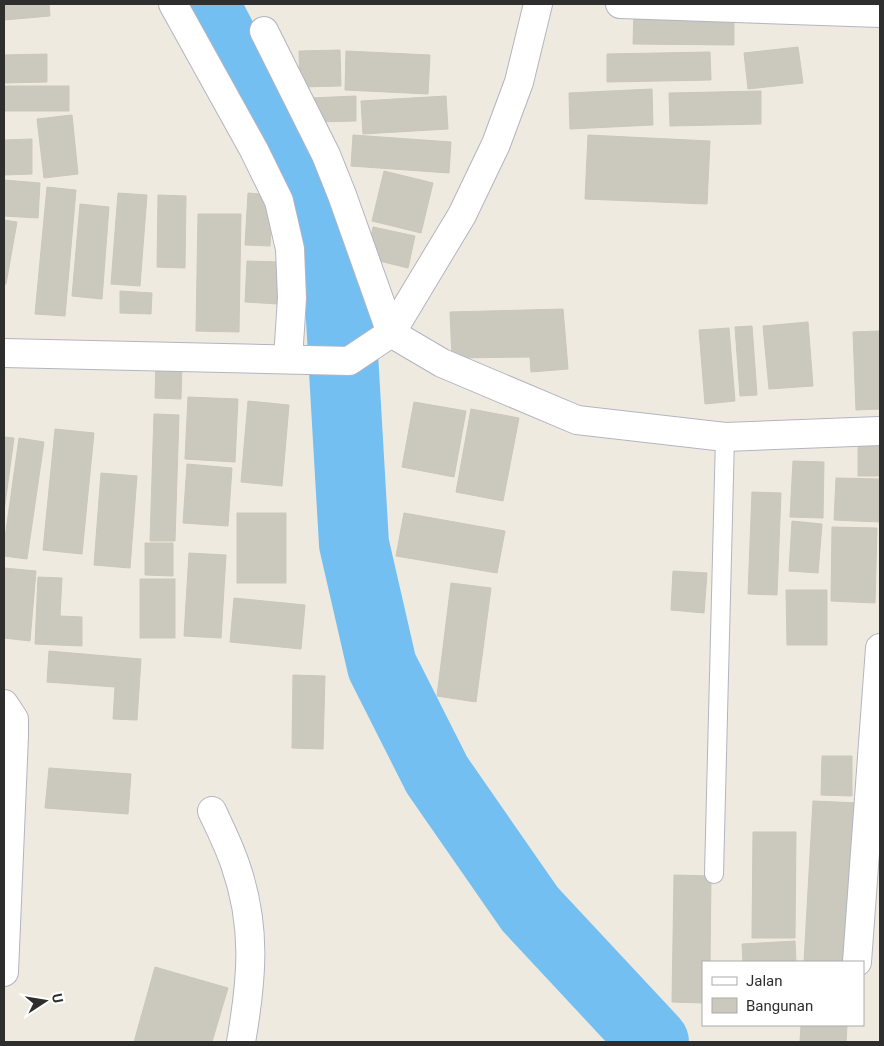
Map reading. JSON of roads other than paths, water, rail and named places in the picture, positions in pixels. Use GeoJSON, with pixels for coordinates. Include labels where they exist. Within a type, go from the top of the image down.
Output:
{"type":"FeatureCollection","features":[{"type":"Feature","properties":{"kind":"street"},"geometry":{"type":"LineString","coordinates":[[173,4],[254,150],[279,201],[290,250],[292,359]]}},
{"type":"Feature","properties":{"kind":"street"},"geometry":{"type":"LineString","coordinates":[[4,353],[349,360],[391,333],[403,316],[462,215],[496,144],[519,82],[538,4]]}},
{"type":"Feature","properties":{"kind":"street"},"geometry":{"type":"LineString","coordinates":[[620,4],[880,14]]}},
{"type":"Feature","properties":{"kind":"street"},"geometry":{"type":"LineString","coordinates":[[264,31],[326,155],[391,333],[442,363],[577,420],[725,437],[880,432]]}},
{"type":"Feature","properties":{"kind":"street"},"geometry":{"type":"LineString","coordinates":[[857,961],[880,648]]}},
{"type":"Feature","properties":{"kind":"street"},"geometry":{"type":"LineString","coordinates":[[4,704],[14,719],[14,736],[4,972]]}},
{"type":"Feature","properties":{"kind":"street"},"geometry":{"type":"LineString","coordinates":[[212,811],[235,864],[245,898],[252,940],[249,995],[241,1042]]}},
{"type":"Feature","properties":{"kind":"lane"},"geometry":{"type":"LineString","coordinates":[[714,874],[725,437]]}},
{"type":"Feature","properties":{"kind":"waterway"},"geometry":{"type":"LineString","coordinates":[[204,4],[274,137],[326,252],[340,302],[354,544],[382,666],[437,775],[530,909],[654,1042]]}}]}
